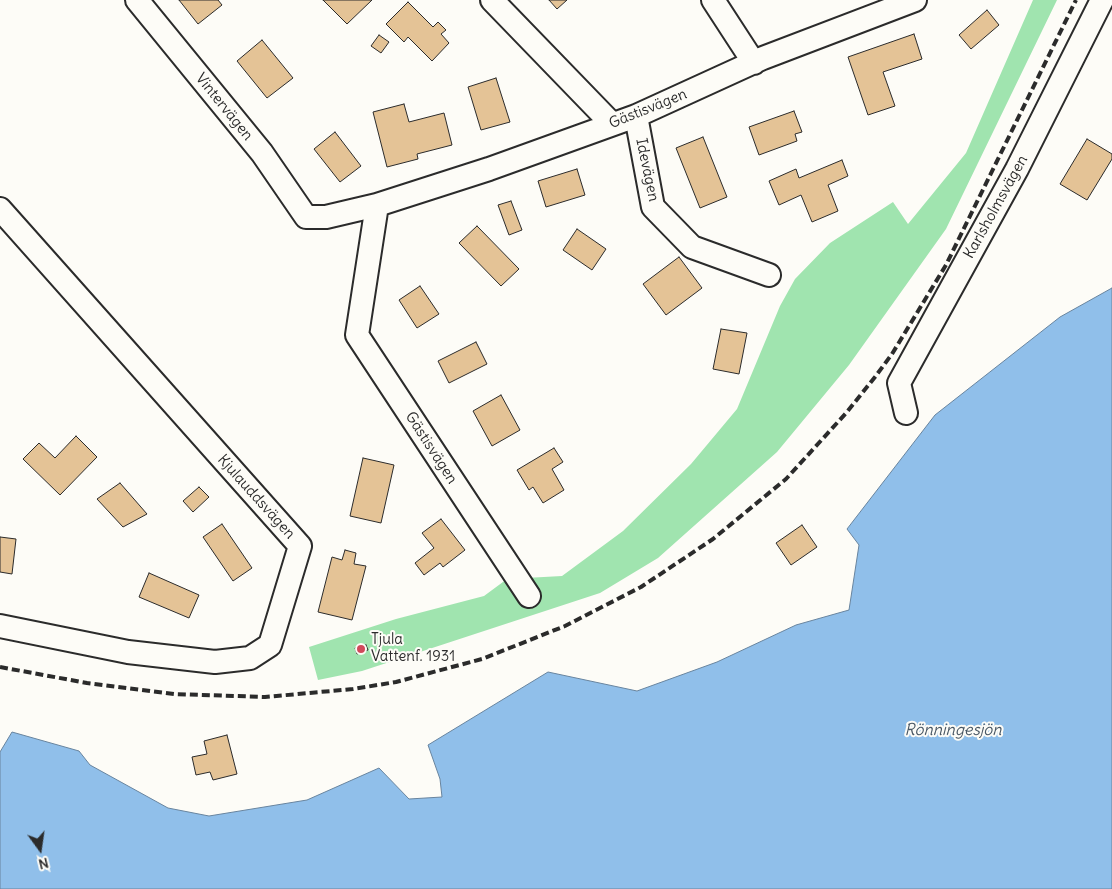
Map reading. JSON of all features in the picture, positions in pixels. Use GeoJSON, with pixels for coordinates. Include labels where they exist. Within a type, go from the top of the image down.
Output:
{"type":"FeatureCollection","features":[{"type":"Feature","properties":{"kind":"street","name":"Vintervägen"},"geometry":{"type":"LineString","coordinates":[[137,0],[262,153],[306,217]]}},
{"type":"Feature","properties":{"kind":"street"},"geometry":{"type":"LineString","coordinates":[[492,0],[612,124]]}},
{"type":"Feature","properties":{"kind":"street"},"geometry":{"type":"LineString","coordinates":[[713,0],[754,63]]}},
{"type":"Feature","properties":{"kind":"street","name":"Gästisvägen"},"geometry":{"type":"LineString","coordinates":[[306,217],[326,217],[377,205],[489,169],[636,116],[754,63],[915,0]]}},
{"type":"Feature","properties":{"kind":"street","name":"Karlsholmsvägen"},"geometry":{"type":"LineString","coordinates":[[906,413],[899,383],[1018,169],[1102,0]]}},
{"type":"Feature","properties":{"kind":"street","name":"Idevägen"},"geometry":{"type":"LineString","coordinates":[[636,116],[653,207],[692,247],[769,275]]}},
{"type":"Feature","properties":{"kind":"street","name":"Gästisvägen"},"geometry":{"type":"LineString","coordinates":[[377,205],[357,335],[529,596]]}},
{"type":"Feature","properties":{"kind":"street","name":"Kjulauddsvägen"},"geometry":{"type":"LineString","coordinates":[[0,209],[300,546],[270,645],[250,658],[215,662],[128,652],[0,626]]}},
{"type":"Feature","properties":{"kind":"green space"},"geometry":{"type":"Polygon","coordinates":[[[1033,0],[1057,0],[946,229],[849,365],[777,452],[658,558],[600,593],[362,671],[318,680],[309,647],[396,619],[484,596],[507,579],[562,576],[623,531],[691,464],[737,409],[780,306],[795,279],[830,243],[893,202],[908,224],[966,153],[1033,0]]]}},
{"type":"Feature","properties":{"kind":"water","name":"Rönningesjön"},"geometry":{"type":"Polygon","coordinates":[[[1112,288],[1112,889],[0,889],[0,752],[12,732],[79,751],[90,765],[168,808],[209,816],[307,800],[379,768],[409,799],[442,797],[440,779],[428,745],[548,672],[637,691],[717,662],[796,625],[849,610],[859,545],[847,529],[935,415],[1060,317],[1112,288]]]}},
{"type":"Feature","properties":{"kind":"building"},"geometry":{"type":"Polygon","coordinates":[[[179,0],[218,0],[222,5],[198,24],[179,0]]]}},
{"type":"Feature","properties":{"kind":"building"},"geometry":{"type":"Polygon","coordinates":[[[323,0],[372,0],[347,24],[323,0]]]}},
{"type":"Feature","properties":{"kind":"building"},"geometry":{"type":"Polygon","coordinates":[[[549,0],[567,0],[557,9],[549,0]]]}},
{"type":"Feature","properties":{"kind":"building"},"geometry":{"type":"Polygon","coordinates":[[[408,2],[433,27],[438,22],[446,30],[441,34],[449,43],[432,61],[408,37],[404,42],[386,24],[408,2]]]}},
{"type":"Feature","properties":{"kind":"building"},"geometry":{"type":"Polygon","coordinates":[[[987,10],[999,25],[971,49],[959,35],[987,10]]]}},
{"type":"Feature","properties":{"kind":"building"},"geometry":{"type":"Polygon","coordinates":[[[914,34],[922,59],[883,72],[895,106],[868,115],[848,57],[914,34]]]}},
{"type":"Feature","properties":{"kind":"building"},"geometry":{"type":"Polygon","coordinates":[[[379,35],[389,42],[381,53],[371,46],[379,35]]]}},
{"type":"Feature","properties":{"kind":"building"},"geometry":{"type":"Polygon","coordinates":[[[262,40],[293,78],[267,98],[237,61],[262,40]]]}},
{"type":"Feature","properties":{"kind":"building"},"geometry":{"type":"Polygon","coordinates":[[[496,78],[510,122],[481,130],[468,87],[496,78]]]}},
{"type":"Feature","properties":{"kind":"building"},"geometry":{"type":"Polygon","coordinates":[[[404,104],[409,122],[444,113],[452,145],[417,154],[418,159],[387,167],[373,112],[404,104]]]}},
{"type":"Feature","properties":{"kind":"building"},"geometry":{"type":"Polygon","coordinates":[[[794,111],[802,132],[795,134],[797,141],[759,155],[749,127],[794,111]]]}},
{"type":"Feature","properties":{"kind":"building"},"geometry":{"type":"Polygon","coordinates":[[[335,132],[361,166],[340,182],[314,149],[335,132]]]}},
{"type":"Feature","properties":{"kind":"building"},"geometry":{"type":"Polygon","coordinates":[[[703,137],[727,197],[700,208],[676,148],[703,137]]]}},
{"type":"Feature","properties":{"kind":"building"},"geometry":{"type":"Polygon","coordinates":[[[1087,139],[1112,154],[1112,159],[1087,200],[1060,184],[1087,139]]]}},
{"type":"Feature","properties":{"kind":"building"},"geometry":{"type":"Polygon","coordinates":[[[842,160],[848,176],[828,185],[838,211],[812,222],[801,195],[779,205],[769,181],[796,169],[799,178],[842,160]]]}},
{"type":"Feature","properties":{"kind":"building"},"geometry":{"type":"Polygon","coordinates":[[[577,169],[585,195],[546,207],[538,181],[577,169]]]}},
{"type":"Feature","properties":{"kind":"building"},"geometry":{"type":"Polygon","coordinates":[[[511,201],[522,230],[509,235],[498,205],[511,201]]]}},
{"type":"Feature","properties":{"kind":"building"},"geometry":{"type":"Polygon","coordinates":[[[477,226],[519,269],[501,286],[459,243],[477,226]]]}},
{"type":"Feature","properties":{"kind":"building"},"geometry":{"type":"Polygon","coordinates":[[[577,229],[606,249],[592,270],[563,250],[577,229]]]}},
{"type":"Feature","properties":{"kind":"building"},"geometry":{"type":"Polygon","coordinates":[[[679,257],[702,288],[666,315],[643,284],[679,257]]]}},
{"type":"Feature","properties":{"kind":"building"},"geometry":{"type":"Polygon","coordinates":[[[420,286],[439,314],[417,328],[399,300],[420,286]]]}},
{"type":"Feature","properties":{"kind":"building"},"geometry":{"type":"Polygon","coordinates":[[[721,329],[747,333],[739,374],[713,369],[721,329]]]}},
{"type":"Feature","properties":{"kind":"building"},"geometry":{"type":"Polygon","coordinates":[[[476,342],[487,364],[449,383],[438,361],[476,342]]]}},
{"type":"Feature","properties":{"kind":"building"},"geometry":{"type":"Polygon","coordinates":[[[501,395],[520,430],[492,446],[473,411],[501,395]]]}},
{"type":"Feature","properties":{"kind":"building"},"geometry":{"type":"Polygon","coordinates":[[[76,436],[97,457],[60,495],[23,459],[39,443],[55,458],[76,436]]]}},
{"type":"Feature","properties":{"kind":"building"},"geometry":{"type":"Polygon","coordinates":[[[554,448],[563,462],[552,469],[564,490],[543,503],[533,487],[529,490],[517,470],[554,448]]]}},
{"type":"Feature","properties":{"kind":"building"},"geometry":{"type":"Polygon","coordinates":[[[363,458],[394,465],[381,523],[350,516],[363,458]]]}},
{"type":"Feature","properties":{"kind":"building"},"geometry":{"type":"Polygon","coordinates":[[[120,483],[147,514],[123,527],[97,499],[120,483]]]}},
{"type":"Feature","properties":{"kind":"building"},"geometry":{"type":"Polygon","coordinates":[[[199,487],[209,497],[193,512],[183,501],[199,487]]]}},
{"type":"Feature","properties":{"kind":"building"},"geometry":{"type":"Polygon","coordinates":[[[441,519],[465,550],[443,567],[440,563],[424,575],[415,563],[434,548],[422,533],[441,519]]]}},
{"type":"Feature","properties":{"kind":"building"},"geometry":{"type":"Polygon","coordinates":[[[222,524],[252,568],[233,581],[203,537],[222,524]]]}},
{"type":"Feature","properties":{"kind":"building"},"geometry":{"type":"Polygon","coordinates":[[[802,525],[817,547],[791,565],[776,543],[802,525]]]}},
{"type":"Feature","properties":{"kind":"building"},"geometry":{"type":"Polygon","coordinates":[[[0,537],[16,539],[12,574],[0,572],[0,537]]]}},
{"type":"Feature","properties":{"kind":"building"},"geometry":{"type":"Polygon","coordinates":[[[345,550],[356,553],[354,564],[366,566],[352,620],[318,612],[332,557],[342,560],[345,550]]]}},
{"type":"Feature","properties":{"kind":"building"},"geometry":{"type":"Polygon","coordinates":[[[149,573],[199,595],[189,618],[139,597],[149,573]]]}},
{"type":"Feature","properties":{"kind":"building","name":"Tjula Vattenf. 1931"},"geometry":{"type":"Polygon","coordinates":[[[366,645],[368,650],[357,654],[355,648],[366,645]]]}},
{"type":"Feature","properties":{"kind":"building"},"geometry":{"type":"Polygon","coordinates":[[[227,735],[237,774],[213,780],[210,772],[196,775],[192,757],[207,754],[204,741],[227,735]]]}},
{"type":"Feature","properties":{"kind":"railway"},"geometry":{"type":"LineString","coordinates":[[0,667],[87,683],[174,694],[265,697],[353,689],[396,682],[482,659],[565,626],[641,587],[713,539],[786,479],[847,412],[875,377],[892,354],[946,265],[1076,0]]}},
{"type":"Feature","properties":{"kind":"place","name":"Tjula Vattenf. 1931"},"geometry":{"type":"Point","coordinates":[361,649]}}]}
